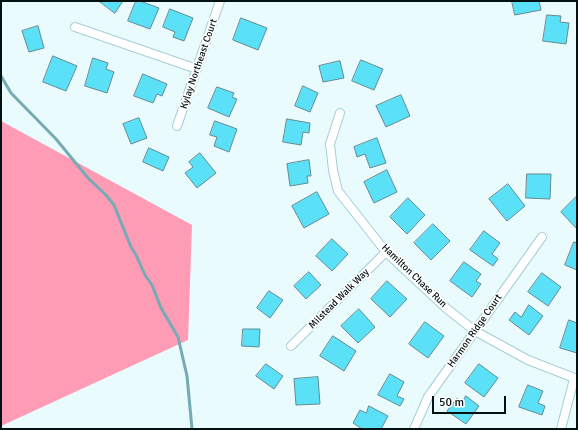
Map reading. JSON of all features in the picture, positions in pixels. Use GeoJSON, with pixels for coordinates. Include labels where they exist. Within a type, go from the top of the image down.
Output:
{"type":"FeatureCollection","features":[{"type":"Feature","properties":{"kind":"street","name":"Kylay Northeast Court"},"geometry":{"type":"LineString","coordinates":[[177,126],[220,1]]}},
{"type":"Feature","properties":{"kind":"street"},"geometry":{"type":"LineString","coordinates":[[75,27],[197,69]]}},
{"type":"Feature","properties":{"kind":"street","name":"Hamilton Chase Run"},"geometry":{"type":"LineString","coordinates":[[340,113],[330,144],[333,170],[338,191],[386,252],[446,308],[475,331],[528,360],[576,379]]}},
{"type":"Feature","properties":{"kind":"street","name":"Harmon Ridge Court"},"geometry":{"type":"LineString","coordinates":[[414,429],[428,396],[542,236]]}},
{"type":"Feature","properties":{"kind":"street","name":"Milstead Walk Way"},"geometry":{"type":"LineString","coordinates":[[291,346],[386,252]]}},
{"type":"Feature","properties":{"kind":"street"},"geometry":{"type":"LineString","coordinates":[[561,429],[576,379]]}},
{"type":"Feature","properties":{"kind":"shaded area"},"geometry":{"type":"Polygon","coordinates":[[[1,121],[192,225],[188,340],[1,426],[1,121]]]}},
{"type":"Feature","properties":{"kind":"building"},"geometry":{"type":"Polygon","coordinates":[[[99,1],[123,1],[115,13],[99,1]]]}},
{"type":"Feature","properties":{"kind":"building"},"geometry":{"type":"Polygon","coordinates":[[[136,1],[159,8],[150,29],[128,21],[136,1]]]}},
{"type":"Feature","properties":{"kind":"building"},"geometry":{"type":"Polygon","coordinates":[[[512,1],[539,1],[541,10],[515,15],[512,1]]]}},
{"type":"Feature","properties":{"kind":"building"},"geometry":{"type":"Polygon","coordinates":[[[170,9],[193,18],[184,41],[173,37],[175,32],[163,27],[170,9]]]}},
{"type":"Feature","properties":{"kind":"building"},"geometry":{"type":"Polygon","coordinates":[[[547,15],[561,16],[560,22],[569,23],[566,44],[543,41],[547,15]]]}},
{"type":"Feature","properties":{"kind":"building"},"geometry":{"type":"Polygon","coordinates":[[[241,18],[267,28],[258,50],[233,40],[241,18]]]}},
{"type":"Feature","properties":{"kind":"building"},"geometry":{"type":"Polygon","coordinates":[[[38,26],[44,48],[29,52],[22,31],[38,26]]]}},
{"type":"Feature","properties":{"kind":"building"},"geometry":{"type":"Polygon","coordinates":[[[53,56],[77,66],[66,91],[43,82],[53,56]]]}},
{"type":"Feature","properties":{"kind":"building"},"geometry":{"type":"Polygon","coordinates":[[[93,58],[108,63],[106,69],[114,72],[107,93],[85,86],[93,58]]]}},
{"type":"Feature","properties":{"kind":"building"},"geometry":{"type":"Polygon","coordinates":[[[361,60],[383,69],[374,90],[352,81],[361,60]]]}},
{"type":"Feature","properties":{"kind":"building"},"geometry":{"type":"Polygon","coordinates":[[[340,61],[344,78],[323,82],[319,66],[340,61]]]}},
{"type":"Feature","properties":{"kind":"building"},"geometry":{"type":"Polygon","coordinates":[[[143,74],[167,84],[162,96],[157,94],[153,103],[134,96],[143,74]]]}},
{"type":"Feature","properties":{"kind":"building"},"geometry":{"type":"Polygon","coordinates":[[[303,86],[318,93],[310,112],[295,106],[303,86]]]}},
{"type":"Feature","properties":{"kind":"building"},"geometry":{"type":"Polygon","coordinates":[[[217,87],[234,93],[232,97],[237,99],[229,117],[208,108],[217,87]]]}},
{"type":"Feature","properties":{"kind":"building"},"geometry":{"type":"Polygon","coordinates":[[[401,95],[410,116],[386,127],[376,106],[401,95]]]}},
{"type":"Feature","properties":{"kind":"building"},"geometry":{"type":"Polygon","coordinates":[[[139,118],[147,138],[131,144],[123,124],[139,118]]]}},
{"type":"Feature","properties":{"kind":"building"},"geometry":{"type":"Polygon","coordinates":[[[287,119],[310,123],[309,133],[303,132],[301,145],[283,142],[287,119]]]}},
{"type":"Feature","properties":{"kind":"building"},"geometry":{"type":"Polygon","coordinates":[[[215,121],[237,129],[229,152],[214,146],[217,137],[210,135],[215,121]]]}},
{"type":"Feature","properties":{"kind":"building"},"geometry":{"type":"Polygon","coordinates":[[[377,138],[386,163],[370,168],[365,154],[357,157],[354,147],[377,138]]]}},
{"type":"Feature","properties":{"kind":"building"},"geometry":{"type":"Polygon","coordinates":[[[149,148],[169,157],[163,171],[143,162],[149,148]]]}},
{"type":"Feature","properties":{"kind":"building"},"geometry":{"type":"Polygon","coordinates":[[[200,153],[216,173],[197,188],[185,173],[193,167],[189,162],[200,153]]]}},
{"type":"Feature","properties":{"kind":"building"},"geometry":{"type":"Polygon","coordinates":[[[309,160],[311,176],[307,176],[308,183],[290,186],[287,164],[309,160]]]}},
{"type":"Feature","properties":{"kind":"building"},"geometry":{"type":"Polygon","coordinates":[[[387,170],[397,192],[374,203],[364,182],[387,170]]]}},
{"type":"Feature","properties":{"kind":"building"},"geometry":{"type":"Polygon","coordinates":[[[527,174],[551,174],[550,199],[526,198],[527,174]]]}},
{"type":"Feature","properties":{"kind":"building"},"geometry":{"type":"Polygon","coordinates":[[[508,184],[525,206],[507,221],[489,199],[508,184]]]}},
{"type":"Feature","properties":{"kind":"building"},"geometry":{"type":"Polygon","coordinates":[[[317,192],[329,214],[304,228],[292,206],[317,192]]]}},
{"type":"Feature","properties":{"kind":"building"},"geometry":{"type":"Polygon","coordinates":[[[577,196],[577,229],[561,212],[577,196]]]}},
{"type":"Feature","properties":{"kind":"building"},"geometry":{"type":"Polygon","coordinates":[[[408,198],[425,215],[407,234],[390,217],[408,198]]]}},
{"type":"Feature","properties":{"kind":"building"},"geometry":{"type":"Polygon","coordinates":[[[433,224],[450,241],[431,260],[414,243],[433,224]]]}},
{"type":"Feature","properties":{"kind":"building"},"geometry":{"type":"Polygon","coordinates":[[[484,231],[500,243],[492,254],[498,259],[493,266],[470,250],[484,231]]]}},
{"type":"Feature","properties":{"kind":"building"},"geometry":{"type":"Polygon","coordinates":[[[332,239],[348,254],[332,271],[316,256],[332,239]]]}},
{"type":"Feature","properties":{"kind":"building"},"geometry":{"type":"Polygon","coordinates":[[[574,242],[577,243],[577,270],[565,265],[574,242]]]}},
{"type":"Feature","properties":{"kind":"building"},"geometry":{"type":"Polygon","coordinates":[[[464,262],[481,274],[476,281],[481,284],[472,297],[450,281],[464,262]]]}},
{"type":"Feature","properties":{"kind":"building"},"geometry":{"type":"Polygon","coordinates":[[[309,272],[321,285],[306,299],[294,286],[309,272]]]}},
{"type":"Feature","properties":{"kind":"building"},"geometry":{"type":"Polygon","coordinates":[[[542,273],[561,287],[548,306],[528,292],[542,273]]]}},
{"type":"Feature","properties":{"kind":"building"},"geometry":{"type":"Polygon","coordinates":[[[387,281],[407,299],[390,317],[371,299],[387,281]]]}},
{"type":"Feature","properties":{"kind":"building"},"geometry":{"type":"Polygon","coordinates":[[[269,291],[283,300],[270,318],[257,308],[269,291]]]}},
{"type":"Feature","properties":{"kind":"building"},"geometry":{"type":"Polygon","coordinates":[[[529,305],[543,316],[529,335],[509,320],[515,312],[521,317],[529,305]]]}},
{"type":"Feature","properties":{"kind":"building"},"geometry":{"type":"Polygon","coordinates":[[[359,309],[375,327],[358,343],[341,326],[359,309]]]}},
{"type":"Feature","properties":{"kind":"building"},"geometry":{"type":"Polygon","coordinates":[[[569,320],[577,323],[577,353],[560,348],[569,320]]]}},
{"type":"Feature","properties":{"kind":"building"},"geometry":{"type":"Polygon","coordinates":[[[425,322],[444,336],[428,358],[409,344],[425,322]]]}},
{"type":"Feature","properties":{"kind":"building"},"geometry":{"type":"Polygon","coordinates":[[[243,329],[260,329],[259,347],[242,346],[243,329]]]}},
{"type":"Feature","properties":{"kind":"building"},"geometry":{"type":"Polygon","coordinates":[[[333,336],[356,351],[344,371],[320,356],[333,336]]]}},
{"type":"Feature","properties":{"kind":"building"},"geometry":{"type":"Polygon","coordinates":[[[266,364],[283,376],[274,389],[256,376],[266,364]]]}},
{"type":"Feature","properties":{"kind":"building"},"geometry":{"type":"Polygon","coordinates":[[[479,364],[498,378],[484,397],[465,383],[479,364]]]}},
{"type":"Feature","properties":{"kind":"building"},"geometry":{"type":"Polygon","coordinates":[[[390,374],[404,382],[397,396],[404,399],[400,406],[378,395],[390,374]]]}},
{"type":"Feature","properties":{"kind":"building"},"geometry":{"type":"Polygon","coordinates":[[[318,377],[320,404],[296,405],[294,379],[318,377]]]}},
{"type":"Feature","properties":{"kind":"building"},"geometry":{"type":"Polygon","coordinates":[[[528,385],[543,391],[538,403],[545,406],[542,415],[519,407],[528,385]]]}},
{"type":"Feature","properties":{"kind":"building"},"geometry":{"type":"Polygon","coordinates":[[[466,396],[479,406],[466,424],[447,411],[457,398],[462,402],[466,396]]]}},
{"type":"Feature","properties":{"kind":"building"},"geometry":{"type":"Polygon","coordinates":[[[369,406],[388,416],[381,429],[362,429],[353,423],[360,410],[366,413],[369,406]]]}},
{"type":"Feature","properties":{"kind":"waterway"},"geometry":{"type":"LineString","coordinates":[[1,76],[11,93],[56,139],[88,178],[114,205],[131,247],[145,275],[152,285],[161,308],[178,337],[187,376],[192,429]]}}]}
